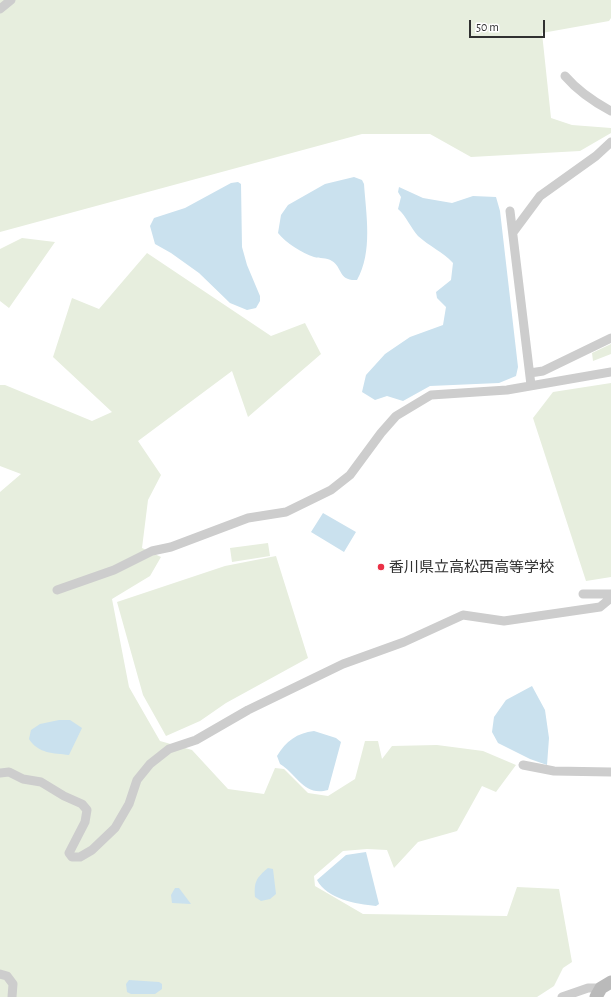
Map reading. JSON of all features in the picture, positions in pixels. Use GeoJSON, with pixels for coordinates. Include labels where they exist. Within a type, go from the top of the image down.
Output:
{"type":"FeatureCollection","features":[{"type":"Feature","properties":{"kind":"street"},"geometry":{"type":"LineString","coordinates":[[0,9],[11,0]]}},
{"type":"Feature","properties":{"kind":"street"},"geometry":{"type":"LineString","coordinates":[[565,76],[573,85],[597,104],[611,112]]}},
{"type":"Feature","properties":{"kind":"street"},"geometry":{"type":"LineString","coordinates":[[514,231],[540,196],[596,156],[611,142]]}},
{"type":"Feature","properties":{"kind":"street"},"geometry":{"type":"LineString","coordinates":[[510,211],[514,231],[531,385]]}},
{"type":"Feature","properties":{"kind":"street"},"geometry":{"type":"LineString","coordinates":[[530,373],[543,370],[611,338]]}},
{"type":"Feature","properties":{"kind":"street"},"geometry":{"type":"LineString","coordinates":[[58,590],[114,570],[152,551],[171,547],[248,518],[286,512],[331,490],[350,475],[381,433],[396,416],[430,395],[507,390],[531,385],[585,378],[611,372]]}},
{"type":"Feature","properties":{"kind":"street"},"geometry":{"type":"LineString","coordinates":[[583,594],[611,594]]}},
{"type":"Feature","properties":{"kind":"street"},"geometry":{"type":"LineString","coordinates":[[0,774],[9,772],[23,778],[41,782],[64,796],[82,804],[87,810],[85,822],[69,853],[72,857],[80,857],[92,850],[115,828],[129,804],[137,780],[150,764],[169,749],[196,740],[248,710],[343,664],[404,642],[463,616],[504,621],[600,607],[611,598]]}},
{"type":"Feature","properties":{"kind":"street"},"geometry":{"type":"LineString","coordinates":[[523,764],[554,771],[611,772]]}},
{"type":"Feature","properties":{"kind":"street"},"geometry":{"type":"LineString","coordinates":[[0,974],[7,976],[13,984],[12,997]]}},
{"type":"Feature","properties":{"kind":"street"},"geometry":{"type":"LineString","coordinates":[[562,997],[588,988],[603,989]]}},
{"type":"Feature","properties":{"kind":"green space"},"geometry":{"type":"Polygon","coordinates":[[[0,0],[611,0],[611,18],[609,21],[542,33],[551,118],[572,125],[611,128],[611,133],[580,151],[471,157],[430,134],[362,134],[0,232],[0,0]]]}},
{"type":"Feature","properties":{"kind":"green space"},"geometry":{"type":"Polygon","coordinates":[[[22,238],[55,242],[9,308],[0,301],[0,249],[22,238]]]}},
{"type":"Feature","properties":{"kind":"green space"},"geometry":{"type":"Polygon","coordinates":[[[147,253],[271,336],[305,323],[321,354],[248,417],[232,371],[138,441],[161,475],[148,500],[142,548],[161,557],[150,576],[112,599],[129,687],[160,741],[192,750],[228,789],[264,794],[275,768],[284,769],[308,793],[328,796],[355,779],[365,741],[378,741],[382,759],[392,746],[437,745],[483,751],[516,765],[496,792],[482,786],[457,831],[418,842],[394,868],[387,850],[367,849],[343,851],[314,876],[315,886],[363,914],[507,916],[517,887],[559,889],[572,962],[563,968],[554,986],[537,997],[0,997],[0,492],[21,474],[0,466],[0,385],[5,385],[92,421],[112,412],[53,357],[72,298],[99,309],[147,253]]]}},
{"type":"Feature","properties":{"kind":"green space"},"geometry":{"type":"Polygon","coordinates":[[[611,344],[611,354],[593,361],[592,353],[611,344]]]}},
{"type":"Feature","properties":{"kind":"green space"},"geometry":{"type":"Polygon","coordinates":[[[611,383],[611,577],[586,581],[533,418],[553,392],[611,383]]]}},
{"type":"Feature","properties":{"kind":"green space"},"geometry":{"type":"Polygon","coordinates":[[[268,543],[270,556],[232,562],[230,548],[268,543]]]}},
{"type":"Feature","properties":{"kind":"green space"},"geometry":{"type":"Polygon","coordinates":[[[276,556],[308,658],[226,703],[200,721],[166,736],[143,695],[117,602],[225,566],[276,556]]]}},
{"type":"Feature","properties":{"kind":"water"},"geometry":{"type":"Polygon","coordinates":[[[354,177],[362,180],[364,184],[367,220],[367,245],[362,269],[357,280],[351,280],[344,276],[332,261],[304,253],[290,244],[278,233],[281,215],[288,205],[325,184],[354,177]]]}},
{"type":"Feature","properties":{"kind":"water"},"geometry":{"type":"Polygon","coordinates":[[[238,182],[241,184],[242,247],[247,265],[260,296],[260,301],[256,308],[247,310],[230,303],[199,273],[171,253],[155,244],[150,226],[154,218],[185,208],[231,183],[238,182]]]}},
{"type":"Feature","properties":{"kind":"water"},"geometry":{"type":"Polygon","coordinates":[[[399,187],[423,198],[452,203],[473,196],[496,197],[500,211],[518,367],[516,376],[499,383],[430,386],[403,401],[387,396],[375,400],[362,392],[366,375],[385,354],[410,337],[443,325],[446,307],[437,298],[436,292],[451,280],[453,263],[418,236],[404,215],[398,209],[401,197],[398,192],[399,187]]]}},
{"type":"Feature","properties":{"kind":"water"},"geometry":{"type":"Polygon","coordinates":[[[323,513],[356,532],[344,552],[311,532],[323,513]]]}},
{"type":"Feature","properties":{"kind":"water"},"geometry":{"type":"Polygon","coordinates":[[[532,686],[545,710],[549,738],[547,765],[530,759],[498,743],[492,732],[494,717],[506,700],[532,686]]]}},
{"type":"Feature","properties":{"kind":"water"},"geometry":{"type":"Polygon","coordinates":[[[59,720],[70,720],[82,728],[69,755],[47,752],[37,748],[29,739],[31,730],[40,724],[59,720]]]}},
{"type":"Feature","properties":{"kind":"water"},"geometry":{"type":"Polygon","coordinates":[[[314,731],[336,738],[341,742],[328,790],[313,790],[301,783],[280,764],[277,756],[284,746],[292,739],[302,734],[314,731]]]}},
{"type":"Feature","properties":{"kind":"water"},"geometry":{"type":"Polygon","coordinates":[[[366,852],[379,904],[376,906],[351,902],[335,896],[328,892],[317,880],[346,855],[366,852]]]}},
{"type":"Feature","properties":{"kind":"water"},"geometry":{"type":"Polygon","coordinates":[[[268,868],[273,869],[276,894],[270,899],[261,901],[255,897],[255,888],[258,878],[268,868]]]}},
{"type":"Feature","properties":{"kind":"water"},"geometry":{"type":"Polygon","coordinates":[[[175,888],[179,888],[191,904],[172,903],[171,895],[175,888]]]}},
{"type":"Feature","properties":{"kind":"water"},"geometry":{"type":"Polygon","coordinates":[[[129,980],[159,982],[162,984],[162,989],[155,994],[131,994],[127,992],[126,984],[129,980]]]}},
{"type":"Feature","properties":{"kind":"place","name":"香川県立高松西高等学校"},"geometry":{"type":"Point","coordinates":[381,567]}}]}
